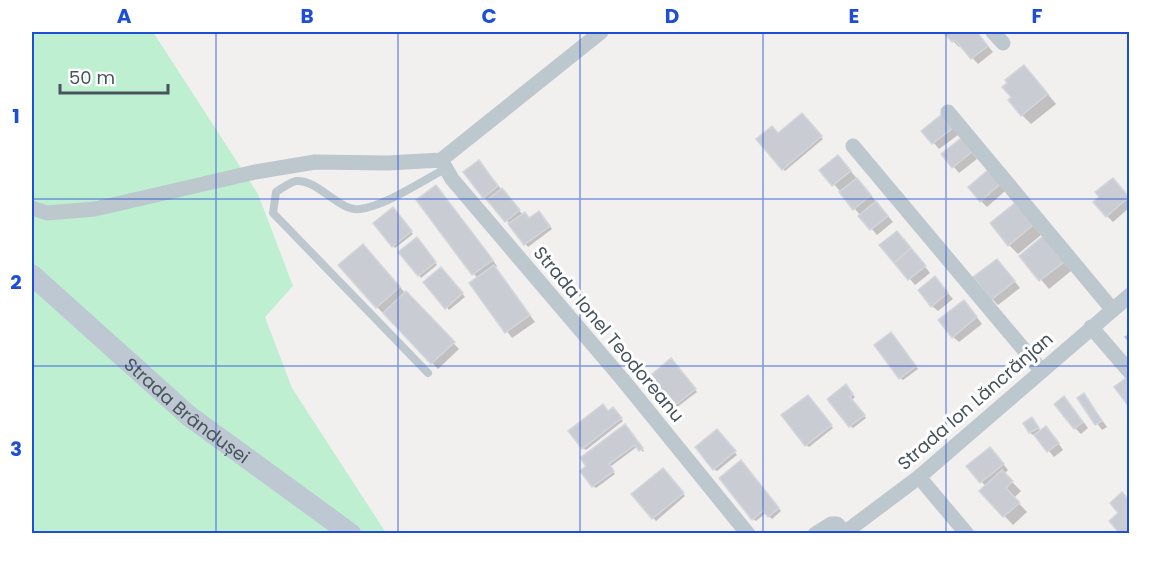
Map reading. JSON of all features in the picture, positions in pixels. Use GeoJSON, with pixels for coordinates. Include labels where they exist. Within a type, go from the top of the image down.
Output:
{"type":"FeatureCollection","features":[{"type":"Feature","properties":{"kind":"main road","name":"Strada Brândușei"},"geometry":{"type":"LineString","coordinates":[[32,275],[189,416],[351,534]]}},
{"type":"Feature","properties":{"kind":"street"},"geometry":{"type":"LineString","coordinates":[[32,208],[47,213],[95,209],[255,172],[315,162],[443,164],[601,32]]}},
{"type":"Feature","properties":{"kind":"street"},"geometry":{"type":"LineString","coordinates":[[948,112],[1112,309]]}},
{"type":"Feature","properties":{"kind":"street"},"geometry":{"type":"LineString","coordinates":[[853,146],[1041,370]]}},
{"type":"Feature","properties":{"kind":"street","name":"Strada Ionel Teodoreanu"},"geometry":{"type":"LineString","coordinates":[[443,164],[623,380],[747,534]]}},
{"type":"Feature","properties":{"kind":"street","name":"Strada Ion Lăncrănjan"},"geometry":{"type":"LineString","coordinates":[[844,533],[919,477],[1130,295]]}},
{"type":"Feature","properties":{"kind":"street"},"geometry":{"type":"LineString","coordinates":[[1091,327],[1130,372]]}},
{"type":"Feature","properties":{"kind":"street"},"geometry":{"type":"LineString","coordinates":[[919,477],[966,534]]}},
{"type":"Feature","properties":{"kind":"street"},"geometry":{"type":"LineString","coordinates":[[815,534],[831,524],[837,524],[844,533]]}},
{"type":"Feature","properties":{"kind":"lane"},"geometry":{"type":"LineString","coordinates":[[428,373],[273,213],[276,192],[295,181],[307,183],[346,206],[358,210],[389,199],[443,164]]}},
{"type":"Feature","properties":{"kind":"green space"},"geometry":{"type":"Polygon","coordinates":[[[32,32],[153,32],[258,194],[293,286],[265,317],[292,388],[386,533],[32,533],[32,32]]]}},
{"type":"Feature","properties":{"kind":"building"},"geometry":{"type":"Polygon","coordinates":[[[948,32],[977,32],[988,46],[971,59],[955,40],[952,42],[945,34],[948,32]]]}},
{"type":"Feature","properties":{"kind":"building"},"geometry":{"type":"Polygon","coordinates":[[[1024,65],[1048,94],[1021,116],[1008,100],[1011,97],[1002,87],[1007,83],[1005,80],[1024,65]]]}},
{"type":"Feature","properties":{"kind":"building"},"geometry":{"type":"Polygon","coordinates":[[[802,113],[822,136],[782,170],[756,139],[772,126],[778,133],[802,113]]]}},
{"type":"Feature","properties":{"kind":"building"},"geometry":{"type":"Polygon","coordinates":[[[942,114],[953,128],[932,144],[921,131],[942,114]]]}},
{"type":"Feature","properties":{"kind":"building"},"geometry":{"type":"Polygon","coordinates":[[[961,138],[972,152],[952,168],[941,154],[961,138]]]}},
{"type":"Feature","properties":{"kind":"building"},"geometry":{"type":"Polygon","coordinates":[[[838,155],[851,171],[832,186],[819,170],[838,155]]]}},
{"type":"Feature","properties":{"kind":"building"},"geometry":{"type":"Polygon","coordinates":[[[479,160],[498,186],[483,198],[463,172],[479,160]]]}},
{"type":"Feature","properties":{"kind":"building"},"geometry":{"type":"Polygon","coordinates":[[[988,170],[1000,184],[980,202],[968,187],[988,170]]]}},
{"type":"Feature","properties":{"kind":"building"},"geometry":{"type":"Polygon","coordinates":[[[857,178],[871,195],[853,210],[839,192],[857,178]]]}},
{"type":"Feature","properties":{"kind":"building"},"geometry":{"type":"Polygon","coordinates":[[[1113,178],[1129,197],[1106,217],[1093,202],[1099,197],[1095,192],[1113,178]]]}},
{"type":"Feature","properties":{"kind":"building"},"geometry":{"type":"Polygon","coordinates":[[[436,185],[493,260],[472,275],[416,200],[436,185]]]}},
{"type":"Feature","properties":{"kind":"building"},"geometry":{"type":"Polygon","coordinates":[[[502,188],[520,210],[505,222],[487,200],[502,188]]]}},
{"type":"Feature","properties":{"kind":"building"},"geometry":{"type":"Polygon","coordinates":[[[876,201],[888,216],[870,230],[858,216],[876,201]]]}},
{"type":"Feature","properties":{"kind":"building"},"geometry":{"type":"Polygon","coordinates":[[[1015,203],[1033,225],[1008,246],[990,223],[1015,203]]]}},
{"type":"Feature","properties":{"kind":"building"},"geometry":{"type":"Polygon","coordinates":[[[393,207],[412,231],[392,247],[373,223],[393,207]]]}},
{"type":"Feature","properties":{"kind":"building"},"geometry":{"type":"Polygon","coordinates":[[[539,211],[550,226],[524,245],[508,224],[525,212],[529,218],[539,211]]]}},
{"type":"Feature","properties":{"kind":"building"},"geometry":{"type":"Polygon","coordinates":[[[897,231],[911,248],[894,263],[879,245],[897,231]]]}},
{"type":"Feature","properties":{"kind":"building"},"geometry":{"type":"Polygon","coordinates":[[[1043,236],[1064,262],[1039,281],[1019,256],[1043,236]]]}},
{"type":"Feature","properties":{"kind":"building"},"geometry":{"type":"Polygon","coordinates":[[[417,237],[436,262],[418,276],[398,252],[417,237]]]}},
{"type":"Feature","properties":{"kind":"building"},"geometry":{"type":"Polygon","coordinates":[[[363,244],[400,287],[376,308],[338,265],[363,244]]]}},
{"type":"Feature","properties":{"kind":"building"},"geometry":{"type":"Polygon","coordinates":[[[911,248],[926,266],[908,280],[894,263],[911,248]]]}},
{"type":"Feature","properties":{"kind":"building"},"geometry":{"type":"Polygon","coordinates":[[[997,259],[1015,281],[991,300],[973,277],[997,259]]]}},
{"type":"Feature","properties":{"kind":"building"},"geometry":{"type":"Polygon","coordinates":[[[494,265],[530,315],[505,333],[469,283],[494,265]]]}},
{"type":"Feature","properties":{"kind":"building"},"geometry":{"type":"Polygon","coordinates":[[[441,267],[463,293],[445,309],[423,282],[441,267]]]}},
{"type":"Feature","properties":{"kind":"building"},"geometry":{"type":"Polygon","coordinates":[[[935,276],[948,293],[931,307],[918,290],[935,276]]]}},
{"type":"Feature","properties":{"kind":"building"},"geometry":{"type":"Polygon","coordinates":[[[406,291],[455,342],[431,364],[383,313],[406,291]]]}},
{"type":"Feature","properties":{"kind":"building"},"geometry":{"type":"Polygon","coordinates":[[[964,300],[977,317],[952,338],[938,320],[964,300]]]}},
{"type":"Feature","properties":{"kind":"building"},"geometry":{"type":"Polygon","coordinates":[[[891,332],[916,366],[899,379],[874,345],[891,332]]]}},
{"type":"Feature","properties":{"kind":"building"},"geometry":{"type":"Polygon","coordinates":[[[671,358],[696,389],[669,410],[645,380],[671,358]]]}},
{"type":"Feature","properties":{"kind":"building"},"geometry":{"type":"Polygon","coordinates":[[[1130,375],[1130,407],[1129,407],[1114,387],[1130,375]]]}},
{"type":"Feature","properties":{"kind":"building"},"geometry":{"type":"Polygon","coordinates":[[[846,384],[853,394],[850,397],[865,415],[849,427],[827,399],[846,384]]]}},
{"type":"Feature","properties":{"kind":"building"},"geometry":{"type":"Polygon","coordinates":[[[1084,393],[1102,421],[1095,425],[1077,398],[1084,393]]]}},
{"type":"Feature","properties":{"kind":"building"},"geometry":{"type":"Polygon","coordinates":[[[808,395],[832,425],[805,446],[781,415],[808,395]]]}},
{"type":"Feature","properties":{"kind":"building"},"geometry":{"type":"Polygon","coordinates":[[[1064,396],[1083,422],[1074,429],[1054,404],[1064,396]]]}},
{"type":"Feature","properties":{"kind":"building"},"geometry":{"type":"Polygon","coordinates":[[[603,404],[608,411],[613,407],[622,418],[582,449],[568,431],[603,404]]]}},
{"type":"Feature","properties":{"kind":"building"},"geometry":{"type":"Polygon","coordinates":[[[1032,417],[1039,428],[1029,433],[1023,423],[1032,417]]]}},
{"type":"Feature","properties":{"kind":"building"},"geometry":{"type":"Polygon","coordinates":[[[625,424],[643,448],[639,451],[635,445],[609,464],[614,471],[592,487],[580,471],[586,466],[580,458],[625,424]]]}},
{"type":"Feature","properties":{"kind":"building"},"geometry":{"type":"Polygon","coordinates":[[[1046,426],[1059,443],[1047,452],[1034,435],[1046,426]]]}},
{"type":"Feature","properties":{"kind":"building"},"geometry":{"type":"Polygon","coordinates":[[[717,429],[736,451],[713,470],[695,447],[717,429]]]}},
{"type":"Feature","properties":{"kind":"building"},"geometry":{"type":"Polygon","coordinates":[[[990,447],[1004,464],[980,483],[966,466],[990,447]]]}},
{"type":"Feature","properties":{"kind":"building"},"geometry":{"type":"Polygon","coordinates":[[[741,460],[779,508],[768,517],[763,511],[752,520],[719,478],[741,460]]]}},
{"type":"Feature","properties":{"kind":"building"},"geometry":{"type":"Polygon","coordinates":[[[663,468],[684,493],[652,519],[631,494],[663,468]]]}},
{"type":"Feature","properties":{"kind":"building"},"geometry":{"type":"Polygon","coordinates":[[[1002,470],[1013,481],[1006,488],[1020,503],[1003,517],[979,491],[1002,470]]]}},
{"type":"Feature","properties":{"kind":"building"},"geometry":{"type":"Polygon","coordinates":[[[1122,492],[1130,501],[1129,534],[1120,534],[1109,521],[1118,513],[1110,503],[1122,492]]]}}]}
